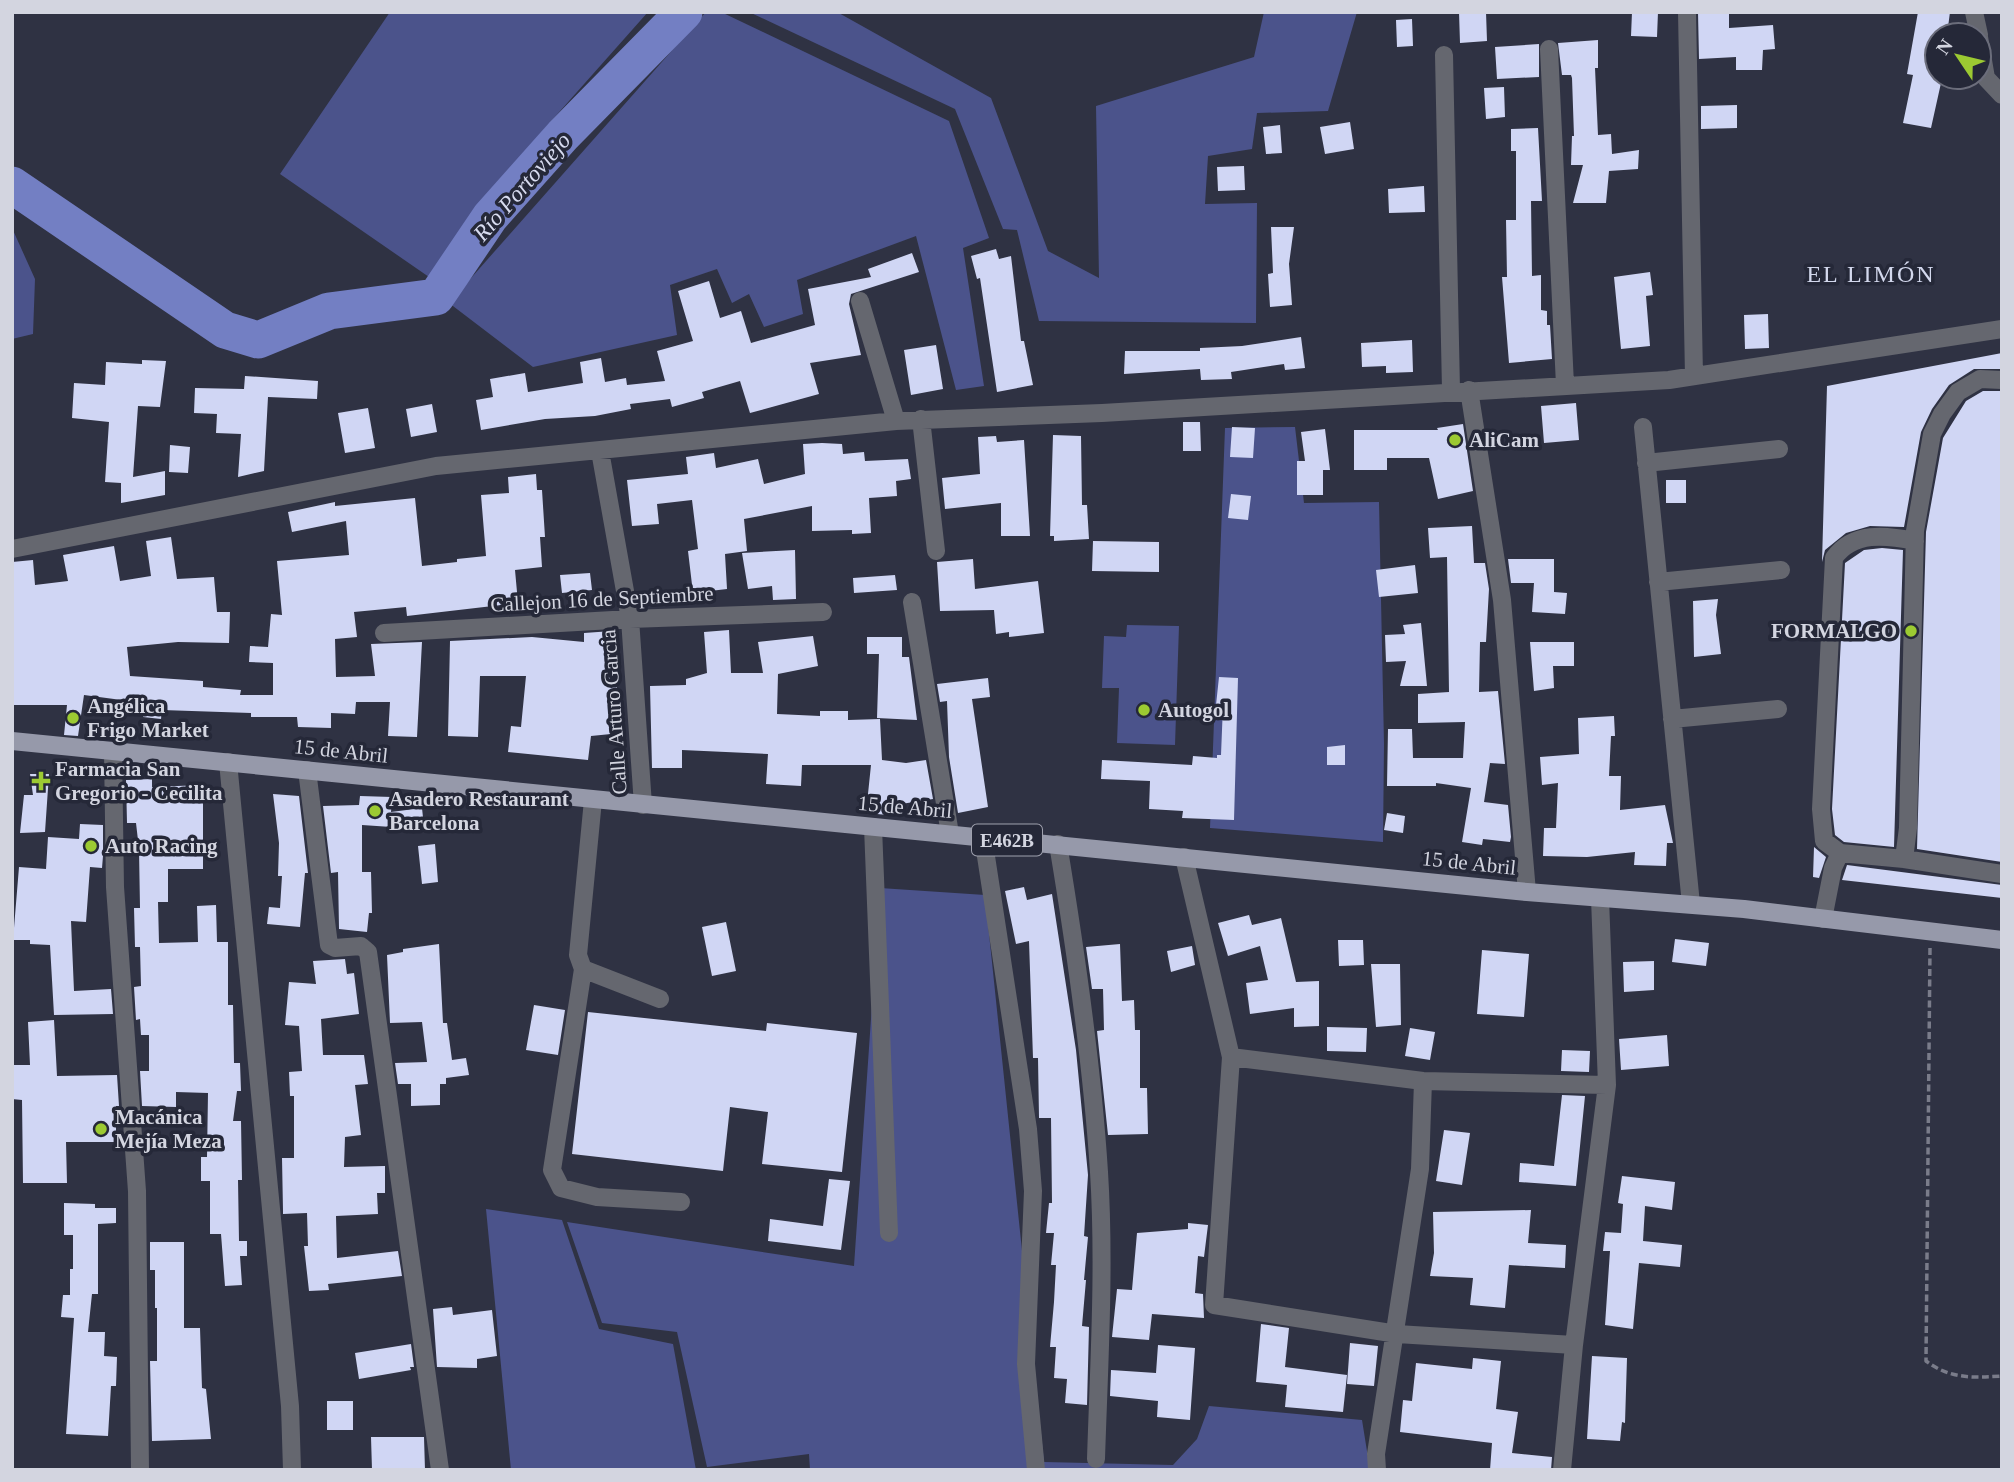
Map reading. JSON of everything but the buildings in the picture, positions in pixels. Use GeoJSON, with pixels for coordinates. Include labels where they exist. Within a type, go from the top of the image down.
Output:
{"type":"FeatureCollection","features":[{"type":"Feature","properties":{"kind":"main road","name":"15 de Abril"},"geometry":{"type":"LineString","coordinates":[[12,741],[1527,892],[1691,904],[2002,940]]}},
{"type":"Feature","properties":{"kind":"street"},"geometry":{"type":"LineString","coordinates":[[1687,12],[1694,376]]}},
{"type":"Feature","properties":{"kind":"street"},"geometry":{"type":"LineString","coordinates":[[1549,49],[1565,385]]}},
{"type":"Feature","properties":{"kind":"street"},"geometry":{"type":"LineString","coordinates":[[1444,55],[1451,390]]}},
{"type":"Feature","properties":{"kind":"street"},"geometry":{"type":"LineString","coordinates":[[860,300],[896,421]]}},
{"type":"Feature","properties":{"kind":"street"},"geometry":{"type":"LineString","coordinates":[[12,549],[436,466],[921,419],[1102,413],[1694,376],[2002,329]]}},
{"type":"Feature","properties":{"kind":"street"},"geometry":{"type":"LineString","coordinates":[[1904,859],[1908,828],[1915,541],[1932,434],[1941,414],[1958,392],[1980,379],[2002,380]]}},
{"type":"Feature","properties":{"kind":"street"},"geometry":{"type":"LineString","coordinates":[[1469,390],[1502,600],[1527,892]]}},
{"type":"Feature","properties":{"kind":"street"},"geometry":{"type":"LineString","coordinates":[[921,419],[936,551]]}},
{"type":"Feature","properties":{"kind":"street"},"geometry":{"type":"LineString","coordinates":[[1643,427],[1691,904]]}},
{"type":"Feature","properties":{"kind":"street"},"geometry":{"type":"LineString","coordinates":[[1646,463],[1779,449]]}},
{"type":"Feature","properties":{"kind":"street","name":"Calle Arturo Garcia"},"geometry":{"type":"LineString","coordinates":[[600,451],[630,619],[643,805]]}},
{"type":"Feature","properties":{"kind":"street"},"geometry":{"type":"LineString","coordinates":[[1915,541],[1888,536],[1852,540],[1834,558],[1821,809],[1824,841],[1840,853],[1904,859],[2002,874]]}},
{"type":"Feature","properties":{"kind":"street"},"geometry":{"type":"LineString","coordinates":[[1658,582],[1781,569]]}},
{"type":"Feature","properties":{"kind":"street"},"geometry":{"type":"LineString","coordinates":[[912,603],[950,834]]}},
{"type":"Feature","properties":{"kind":"street","name":"Callejon 16 de Septiembre"},"geometry":{"type":"LineString","coordinates":[[384,633],[630,619],[822,612]]}},
{"type":"Feature","properties":{"kind":"street"},"geometry":{"type":"LineString","coordinates":[[1672,719],[1778,709]]}},
{"type":"Feature","properties":{"kind":"street"},"geometry":{"type":"LineString","coordinates":[[113,751],[115,887],[137,1191],[140,1470]]}},
{"type":"Feature","properties":{"kind":"street"},"geometry":{"type":"LineString","coordinates":[[228,762],[289,1392],[292,1470]]}},
{"type":"Feature","properties":{"kind":"street"},"geometry":{"type":"LineString","coordinates":[[307,770],[329,945],[335,948],[361,946],[368,952],[440,1470]]}},
{"type":"Feature","properties":{"kind":"street"},"geometry":{"type":"LineString","coordinates":[[593,800],[578,956],[583,969],[552,1170],[561,1188],[597,1197],[681,1202]]}},
{"type":"Feature","properties":{"kind":"street"},"geometry":{"type":"LineString","coordinates":[[873,827],[889,1233]]}},
{"type":"Feature","properties":{"kind":"street"},"geometry":{"type":"LineString","coordinates":[[983,837],[1028,1129],[1032,1191],[1026,1364],[1037,1470]]}},
{"type":"Feature","properties":{"kind":"street"},"geometry":{"type":"LineString","coordinates":[[1058,844],[1073,938],[1099,1172],[1101,1302],[1096,1459]]}},
{"type":"Feature","properties":{"kind":"street"},"geometry":{"type":"LineString","coordinates":[[1824,919],[1833,868],[1840,853]]}},
{"type":"Feature","properties":{"kind":"street"},"geometry":{"type":"LineString","coordinates":[[1184,857],[1231,1057],[1214,1305],[1397,1334],[1574,1345]]}},
{"type":"Feature","properties":{"kind":"street"},"geometry":{"type":"LineString","coordinates":[[1562,1470],[1574,1345],[1607,1085],[1600,898]]}},
{"type":"Feature","properties":{"kind":"street"},"geometry":{"type":"LineString","coordinates":[[583,969],[660,999]]}},
{"type":"Feature","properties":{"kind":"street"},"geometry":{"type":"LineString","coordinates":[[1231,1057],[1423,1081],[1607,1085]]}},
{"type":"Feature","properties":{"kind":"street"},"geometry":{"type":"LineString","coordinates":[[1377,1470],[1376,1454],[1397,1334],[1420,1169],[1423,1081]]}},
{"type":"Feature","properties":{"kind":"path"},"geometry":{"type":"LineString","coordinates":[[1930,932],[1926,1361],[1940,1372],[1966,1378],[2002,1376]]}},
{"type":"Feature","properties":{"kind":"shaded area"},"geometry":{"type":"Polygon","coordinates":[[[390,12],[648,12],[545,128],[429,277],[280,174],[390,12]]]}},
{"type":"Feature","properties":{"kind":"shaded area"},"geometry":{"type":"Polygon","coordinates":[[[706,12],[721,12],[949,121],[989,238],[963,248],[984,386],[956,390],[916,236],[797,280],[803,314],[764,327],[749,294],[732,303],[717,269],[670,285],[677,335],[533,367],[449,303],[706,12]]]}},
{"type":"Feature","properties":{"kind":"shaded area"},"geometry":{"type":"Polygon","coordinates":[[[749,12],[837,12],[991,98],[1048,251],[1099,278],[1096,106],[1254,57],[1264,12],[1357,12],[1328,111],[1257,113],[1252,149],[1208,156],[1205,204],[1257,203],[1256,323],[1039,321],[1017,230],[1003,229],[955,109],[749,12]]]}},
{"type":"Feature","properties":{"kind":"shaded area"},"geometry":{"type":"Polygon","coordinates":[[[12,228],[35,279],[33,334],[12,339],[12,228]]]}},
{"type":"Feature","properties":{"kind":"shaded area"},"geometry":{"type":"Polygon","coordinates":[[[1295,427],[1304,503],[1379,502],[1384,744],[1383,842],[1210,828],[1225,428],[1295,427]]]}},
{"type":"Feature","properties":{"kind":"shaded area"},"geometry":{"type":"Polygon","coordinates":[[[1127,625],[1179,626],[1175,745],[1117,743],[1119,688],[1102,688],[1104,636],[1126,637],[1127,625]]]}},
{"type":"Feature","properties":{"kind":"shaded area"},"geometry":{"type":"Polygon","coordinates":[[[880,888],[985,895],[1044,1462],[1173,1465],[1197,1439],[1209,1406],[1362,1420],[1370,1470],[810,1470],[809,1454],[707,1467],[677,1332],[602,1323],[567,1222],[854,1266],[880,888]]]}},
{"type":"Feature","properties":{"kind":"shaded area"},"geometry":{"type":"Polygon","coordinates":[[[486,1209],[562,1220],[599,1329],[673,1344],[696,1470],[511,1470],[486,1209]]]}},
{"type":"Feature","properties":{"kind":"waterway","name":"Río Portoviejo"},"geometry":{"type":"LineString","coordinates":[[12,185],[225,330],[258,340],[329,311],[436,297],[490,217],[563,135],[684,12]]}},
{"type":"Feature","properties":{"kind":"place","name":"AliCam"},"geometry":{"type":"Point","coordinates":[1455,440]}},
{"type":"Feature","properties":{"kind":"place","name":"FORMALGO"},"geometry":{"type":"Point","coordinates":[1911,631]}},
{"type":"Feature","properties":{"kind":"place","name":"Autogol"},"geometry":{"type":"Point","coordinates":[1144,710]}},
{"type":"Feature","properties":{"kind":"place","name":"Angélica Frigo Market"},"geometry":{"type":"Point","coordinates":[73,718]}},
{"type":"Feature","properties":{"kind":"place","name":"Farmacia San Gregorio - Cecilita"},"geometry":{"type":"Point","coordinates":[41,781]}},
{"type":"Feature","properties":{"kind":"place","name":"Asadero Restaurant Barcelona"},"geometry":{"type":"Point","coordinates":[375,811]}},
{"type":"Feature","properties":{"kind":"place","name":"Auto Racing"},"geometry":{"type":"Point","coordinates":[91,846]}},
{"type":"Feature","properties":{"kind":"place","name":"Macánica Mejía Meza"},"geometry":{"type":"Point","coordinates":[101,1129]}},
{"type":"Feature","properties":{"kind":"district","name":"EL LIMÓN"},"geometry":{"type":"Point","coordinates":[1871,274]}}]}
